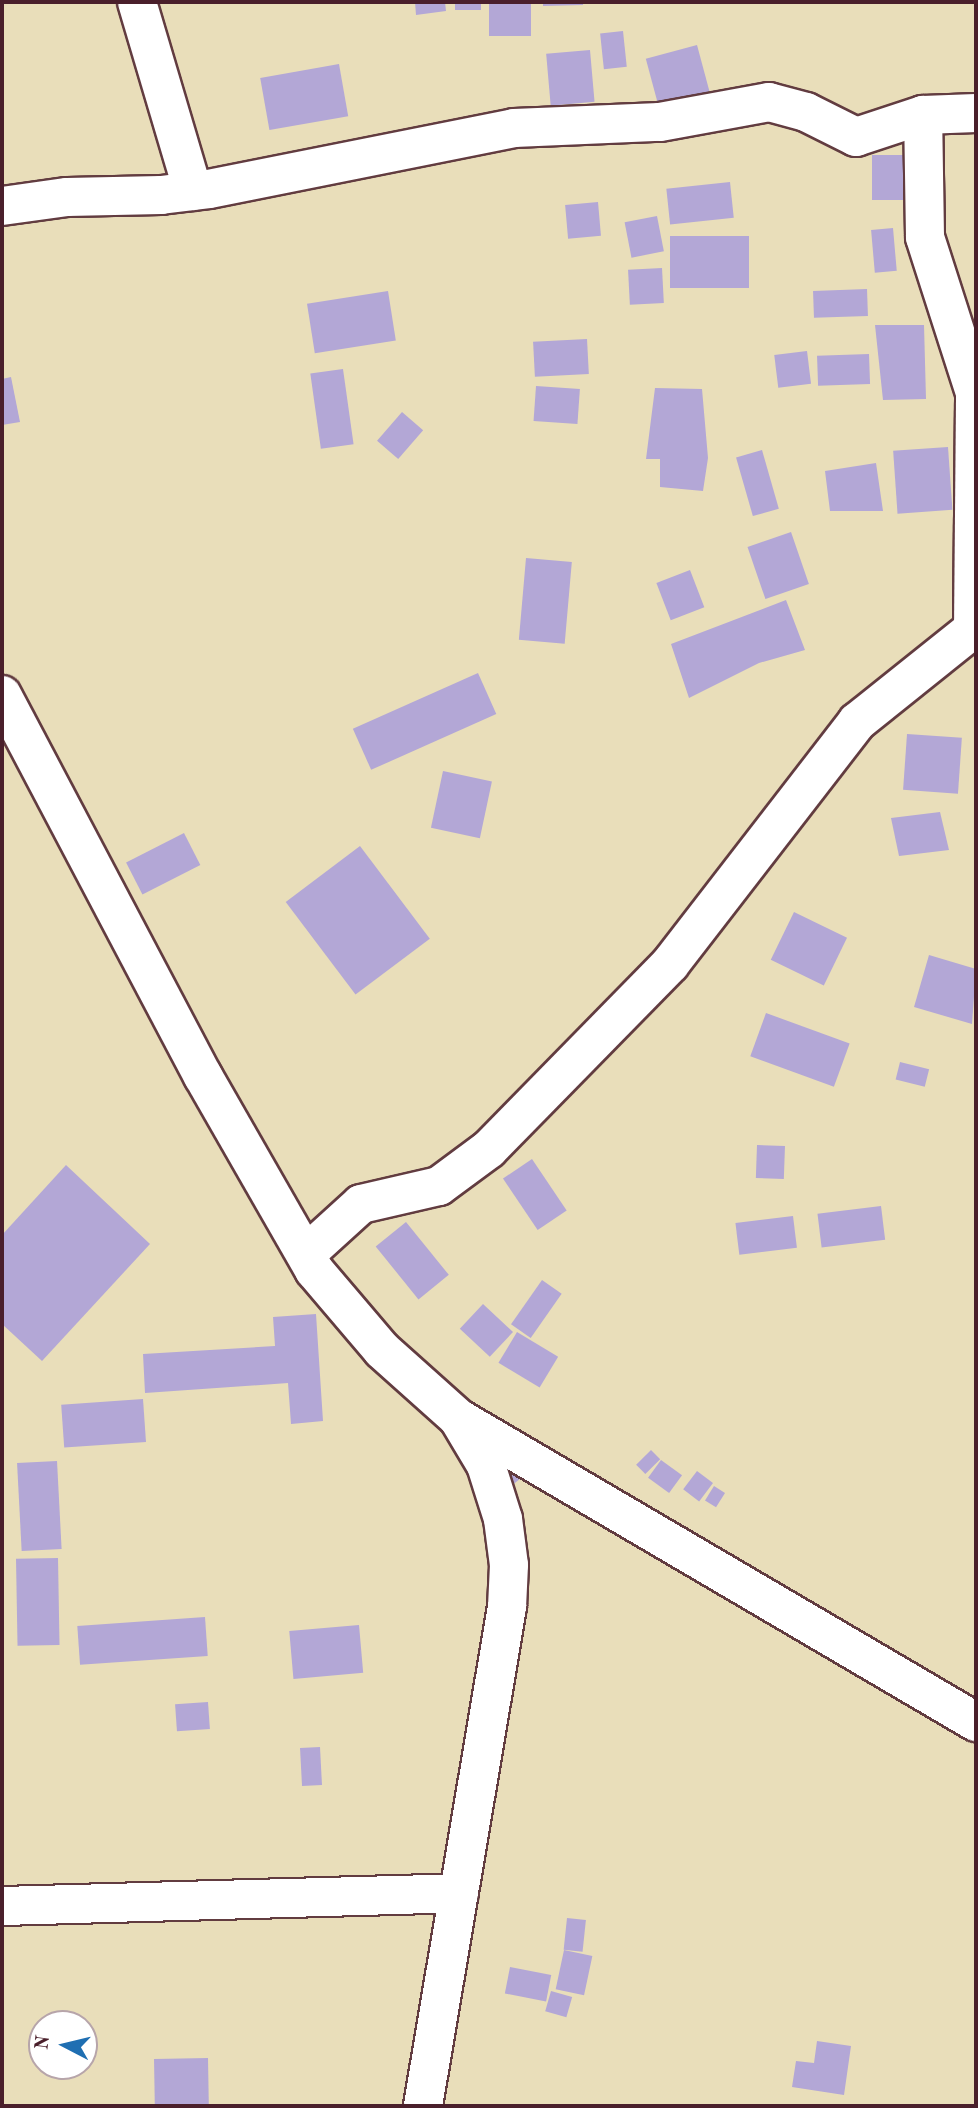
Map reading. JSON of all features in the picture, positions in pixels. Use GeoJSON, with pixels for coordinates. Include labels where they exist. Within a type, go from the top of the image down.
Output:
{"type":"FeatureCollection","features":[{"type":"Feature","properties":{"kind":"street"},"geometry":{"type":"LineString","coordinates":[[137,2],[193,191]]}},
{"type":"Feature","properties":{"kind":"street"},"geometry":{"type":"LineString","coordinates":[[2,206],[67,197],[193,191],[514,128],[660,122],[769,102],[806,113],[856,137],[923,116],[976,113]]}},
{"type":"Feature","properties":{"kind":"street"},"geometry":{"type":"LineString","coordinates":[[306,1254],[361,1204],[439,1186],[489,1149],[670,964],[858,722],[966,651],[973,629],[975,393],[925,237],[923,116]]}},
{"type":"Feature","properties":{"kind":"street"},"geometry":{"type":"LineString","coordinates":[[2,695],[203,1076],[306,1254],[382,1350],[458,1418],[976,1722]]}},
{"type":"Feature","properties":{"kind":"street"},"geometry":{"type":"LineString","coordinates":[[423,2106],[507,1607],[509,1565],[503,1519],[486,1465],[458,1418]]}},
{"type":"Feature","properties":{"kind":"street"},"geometry":{"type":"LineString","coordinates":[[2,1906],[458,1893]]}},
{"type":"Feature","properties":{"kind":"building"},"geometry":{"type":"Polygon","coordinates":[[[415,2],[445,2],[446,11],[416,15],[415,2]]]}},
{"type":"Feature","properties":{"kind":"building"},"geometry":{"type":"Polygon","coordinates":[[[455,2],[481,2],[481,10],[455,10],[455,2]]]}},
{"type":"Feature","properties":{"kind":"building"},"geometry":{"type":"Polygon","coordinates":[[[489,2],[531,2],[531,36],[489,36],[489,2]]]}},
{"type":"Feature","properties":{"kind":"building"},"geometry":{"type":"Polygon","coordinates":[[[543,2],[583,2],[583,5],[543,6],[543,2]]]}},
{"type":"Feature","properties":{"kind":"building"},"geometry":{"type":"Polygon","coordinates":[[[623,31],[627,67],[604,69],[600,33],[623,31]]]}},
{"type":"Feature","properties":{"kind":"building"},"geometry":{"type":"Polygon","coordinates":[[[697,45],[709,91],[658,105],[646,59],[697,45]]]}},
{"type":"Feature","properties":{"kind":"building"},"geometry":{"type":"Polygon","coordinates":[[[590,50],[595,102],[551,106],[546,54],[590,50]]]}},
{"type":"Feature","properties":{"kind":"building"},"geometry":{"type":"Polygon","coordinates":[[[339,64],[348,116],[269,130],[260,78],[339,64]]]}},
{"type":"Feature","properties":{"kind":"building"},"geometry":{"type":"Polygon","coordinates":[[[872,155],[908,155],[908,200],[872,200],[872,155]]]}},
{"type":"Feature","properties":{"kind":"building"},"geometry":{"type":"Polygon","coordinates":[[[730,182],[734,218],[670,224],[666,189],[730,182]]]}},
{"type":"Feature","properties":{"kind":"building"},"geometry":{"type":"Polygon","coordinates":[[[598,202],[601,236],[568,239],[565,205],[598,202]]]}},
{"type":"Feature","properties":{"kind":"building"},"geometry":{"type":"Polygon","coordinates":[[[657,216],[664,251],[631,258],[625,222],[657,216]]]}},
{"type":"Feature","properties":{"kind":"building"},"geometry":{"type":"Polygon","coordinates":[[[893,228],[897,271],[875,273],[871,230],[893,228]]]}},
{"type":"Feature","properties":{"kind":"building"},"geometry":{"type":"Polygon","coordinates":[[[670,236],[749,236],[749,288],[670,288],[670,236]]]}},
{"type":"Feature","properties":{"kind":"building"},"geometry":{"type":"Polygon","coordinates":[[[662,268],[664,303],[630,305],[628,270],[662,268]]]}},
{"type":"Feature","properties":{"kind":"building"},"geometry":{"type":"Polygon","coordinates":[[[867,289],[868,316],[814,318],[813,291],[867,289]]]}},
{"type":"Feature","properties":{"kind":"building"},"geometry":{"type":"Polygon","coordinates":[[[388,291],[396,340],[315,353],[307,304],[388,291]]]}},
{"type":"Feature","properties":{"kind":"building"},"geometry":{"type":"Polygon","coordinates":[[[875,325],[924,325],[926,399],[883,400],[875,325]]]}},
{"type":"Feature","properties":{"kind":"building"},"geometry":{"type":"Polygon","coordinates":[[[587,339],[589,374],[535,377],[533,342],[587,339]]]}},
{"type":"Feature","properties":{"kind":"building"},"geometry":{"type":"Polygon","coordinates":[[[807,351],[811,384],[778,388],[774,355],[807,351]]]}},
{"type":"Feature","properties":{"kind":"building"},"geometry":{"type":"Polygon","coordinates":[[[869,354],[870,384],[818,386],[817,356],[869,354]]]}},
{"type":"Feature","properties":{"kind":"building"},"geometry":{"type":"Polygon","coordinates":[[[343,369],[354,444],[321,449],[310,374],[343,369]]]}},
{"type":"Feature","properties":{"kind":"building"},"geometry":{"type":"Polygon","coordinates":[[[11,377],[20,422],[2,425],[2,379],[11,377]]]}},
{"type":"Feature","properties":{"kind":"building"},"geometry":{"type":"Polygon","coordinates":[[[536,386],[580,389],[577,424],[534,421],[536,386]]]}},
{"type":"Feature","properties":{"kind":"building"},"geometry":{"type":"Polygon","coordinates":[[[655,388],[702,389],[708,458],[703,491],[660,487],[660,459],[646,459],[655,388]]]}},
{"type":"Feature","properties":{"kind":"building"},"geometry":{"type":"Polygon","coordinates":[[[402,412],[423,430],[398,459],[377,441],[402,412]]]}},
{"type":"Feature","properties":{"kind":"building"},"geometry":{"type":"Polygon","coordinates":[[[948,447],[952,510],[898,514],[893,451],[948,447]]]}},
{"type":"Feature","properties":{"kind":"building"},"geometry":{"type":"Polygon","coordinates":[[[762,450],[779,509],[753,516],[736,457],[762,450]]]}},
{"type":"Feature","properties":{"kind":"building"},"geometry":{"type":"Polygon","coordinates":[[[876,463],[883,511],[830,511],[825,471],[876,463]]]}},
{"type":"Feature","properties":{"kind":"building"},"geometry":{"type":"Polygon","coordinates":[[[791,532],[809,584],[765,599],[748,547],[791,532]]]}},
{"type":"Feature","properties":{"kind":"building"},"geometry":{"type":"Polygon","coordinates":[[[526,558],[572,562],[565,644],[519,640],[526,558]]]}},
{"type":"Feature","properties":{"kind":"building"},"geometry":{"type":"Polygon","coordinates":[[[690,570],[704,607],[671,620],[656,583],[690,570]]]}},
{"type":"Feature","properties":{"kind":"building"},"geometry":{"type":"Polygon","coordinates":[[[786,600],[805,650],[759,663],[689,698],[671,644],[786,600]]]}},
{"type":"Feature","properties":{"kind":"building"},"geometry":{"type":"Polygon","coordinates":[[[478,673],[496,714],[371,770],[353,729],[478,673]]]}},
{"type":"Feature","properties":{"kind":"building"},"geometry":{"type":"Polygon","coordinates":[[[907,734],[962,738],[958,794],[903,790],[907,734]]]}},
{"type":"Feature","properties":{"kind":"building"},"geometry":{"type":"Polygon","coordinates":[[[443,771],[492,781],[480,838],[431,828],[443,771]]]}},
{"type":"Feature","properties":{"kind":"building"},"geometry":{"type":"Polygon","coordinates":[[[940,812],[949,850],[899,856],[891,818],[940,812]]]}},
{"type":"Feature","properties":{"kind":"building"},"geometry":{"type":"Polygon","coordinates":[[[184,833],[200,865],[142,895],[126,863],[184,833]]]}},
{"type":"Feature","properties":{"kind":"building"},"geometry":{"type":"Polygon","coordinates":[[[360,846],[430,939],[356,995],[286,902],[360,846]]]}},
{"type":"Feature","properties":{"kind":"building"},"geometry":{"type":"Polygon","coordinates":[[[794,912],[847,938],[824,985],[771,960],[794,912]]]}},
{"type":"Feature","properties":{"kind":"building"},"geometry":{"type":"Polygon","coordinates":[[[929,955],[976,969],[972,1024],[914,1007],[929,955]]]}},
{"type":"Feature","properties":{"kind":"building"},"geometry":{"type":"Polygon","coordinates":[[[766,1013],[850,1043],[834,1087],[750,1056],[766,1013]]]}},
{"type":"Feature","properties":{"kind":"building"},"geometry":{"type":"Polygon","coordinates":[[[900,1062],[929,1069],[925,1087],[896,1079],[900,1062]]]}},
{"type":"Feature","properties":{"kind":"building"},"geometry":{"type":"Polygon","coordinates":[[[757,1145],[785,1146],[784,1179],[756,1178],[757,1145]]]}},
{"type":"Feature","properties":{"kind":"building"},"geometry":{"type":"Polygon","coordinates":[[[532,1159],[567,1210],[538,1230],[503,1179],[532,1159]]]}},
{"type":"Feature","properties":{"kind":"building"},"geometry":{"type":"Polygon","coordinates":[[[66,1165],[150,1244],[42,1361],[2,1324],[2,1235],[66,1165]]]}},
{"type":"Feature","properties":{"kind":"building"},"geometry":{"type":"Polygon","coordinates":[[[881,1206],[885,1240],[822,1248],[817,1214],[881,1206]]]}},
{"type":"Feature","properties":{"kind":"building"},"geometry":{"type":"Polygon","coordinates":[[[793,1216],[797,1248],[739,1255],[735,1223],[793,1216]]]}},
{"type":"Feature","properties":{"kind":"building"},"geometry":{"type":"Polygon","coordinates":[[[406,1222],[449,1275],[418,1299],[376,1247],[406,1222]]]}},
{"type":"Feature","properties":{"kind":"building"},"geometry":{"type":"Polygon","coordinates":[[[542,1280],[562,1294],[531,1338],[511,1324],[542,1280]]]}},
{"type":"Feature","properties":{"kind":"building"},"geometry":{"type":"Polygon","coordinates":[[[483,1304],[513,1332],[490,1357],[460,1329],[483,1304]]]}},
{"type":"Feature","properties":{"kind":"building"},"geometry":{"type":"Polygon","coordinates":[[[316,1314],[323,1421],[291,1424],[288,1383],[145,1393],[143,1354],[275,1346],[273,1317],[316,1314]]]}},
{"type":"Feature","properties":{"kind":"building"},"geometry":{"type":"Polygon","coordinates":[[[517,1332],[558,1357],[540,1388],[498,1363],[517,1332]]]}},
{"type":"Feature","properties":{"kind":"building"},"geometry":{"type":"Polygon","coordinates":[[[143,1399],[146,1442],[64,1448],[61,1405],[143,1399]]]}},
{"type":"Feature","properties":{"kind":"building"},"geometry":{"type":"Polygon","coordinates":[[[651,1450],[660,1459],[645,1474],[636,1465],[651,1450]]]}},
{"type":"Feature","properties":{"kind":"building"},"geometry":{"type":"Polygon","coordinates":[[[507,1460],[521,1478],[512,1486],[498,1467],[507,1460]]]}},
{"type":"Feature","properties":{"kind":"building"},"geometry":{"type":"Polygon","coordinates":[[[661,1460],[682,1475],[669,1493],[648,1478],[661,1460]]]}},
{"type":"Feature","properties":{"kind":"building"},"geometry":{"type":"Polygon","coordinates":[[[57,1461],[62,1549],[22,1551],[17,1463],[57,1461]]]}},
{"type":"Feature","properties":{"kind":"building"},"geometry":{"type":"Polygon","coordinates":[[[697,1471],[713,1483],[699,1501],[683,1489],[697,1471]]]}},
{"type":"Feature","properties":{"kind":"building"},"geometry":{"type":"Polygon","coordinates":[[[714,1486],[725,1493],[716,1507],[705,1500],[714,1486]]]}},
{"type":"Feature","properties":{"kind":"building"},"geometry":{"type":"Polygon","coordinates":[[[58,1558],[60,1645],[18,1646],[16,1559],[58,1558]]]}},
{"type":"Feature","properties":{"kind":"building"},"geometry":{"type":"Polygon","coordinates":[[[205,1617],[208,1656],[80,1665],[77,1626],[205,1617]]]}},
{"type":"Feature","properties":{"kind":"building"},"geometry":{"type":"Polygon","coordinates":[[[359,1625],[363,1673],[293,1679],[289,1631],[359,1625]]]}},
{"type":"Feature","properties":{"kind":"building"},"geometry":{"type":"Polygon","coordinates":[[[208,1702],[210,1729],[177,1731],[175,1704],[208,1702]]]}},
{"type":"Feature","properties":{"kind":"building"},"geometry":{"type":"Polygon","coordinates":[[[320,1747],[322,1785],[302,1786],[300,1748],[320,1747]]]}},
{"type":"Feature","properties":{"kind":"building"},"geometry":{"type":"Polygon","coordinates":[[[567,1918],[586,1920],[583,1952],[564,1950],[567,1918]]]}},
{"type":"Feature","properties":{"kind":"building"},"geometry":{"type":"Polygon","coordinates":[[[564,1950],[592,1956],[584,1995],[556,1989],[564,1950]]]}},
{"type":"Feature","properties":{"kind":"building"},"geometry":{"type":"Polygon","coordinates":[[[510,1967],[551,1975],[546,2002],[505,1994],[510,1967]]]}},
{"type":"Feature","properties":{"kind":"building"},"geometry":{"type":"Polygon","coordinates":[[[551,1991],[572,1997],[566,2017],[545,2011],[551,1991]]]}},
{"type":"Feature","properties":{"kind":"building"},"geometry":{"type":"Polygon","coordinates":[[[817,2041],[851,2046],[844,2095],[792,2087],[796,2061],[814,2063],[817,2041]]]}},
{"type":"Feature","properties":{"kind":"building"},"geometry":{"type":"Polygon","coordinates":[[[208,2058],[209,2106],[155,2106],[154,2059],[208,2058]]]}}]}
